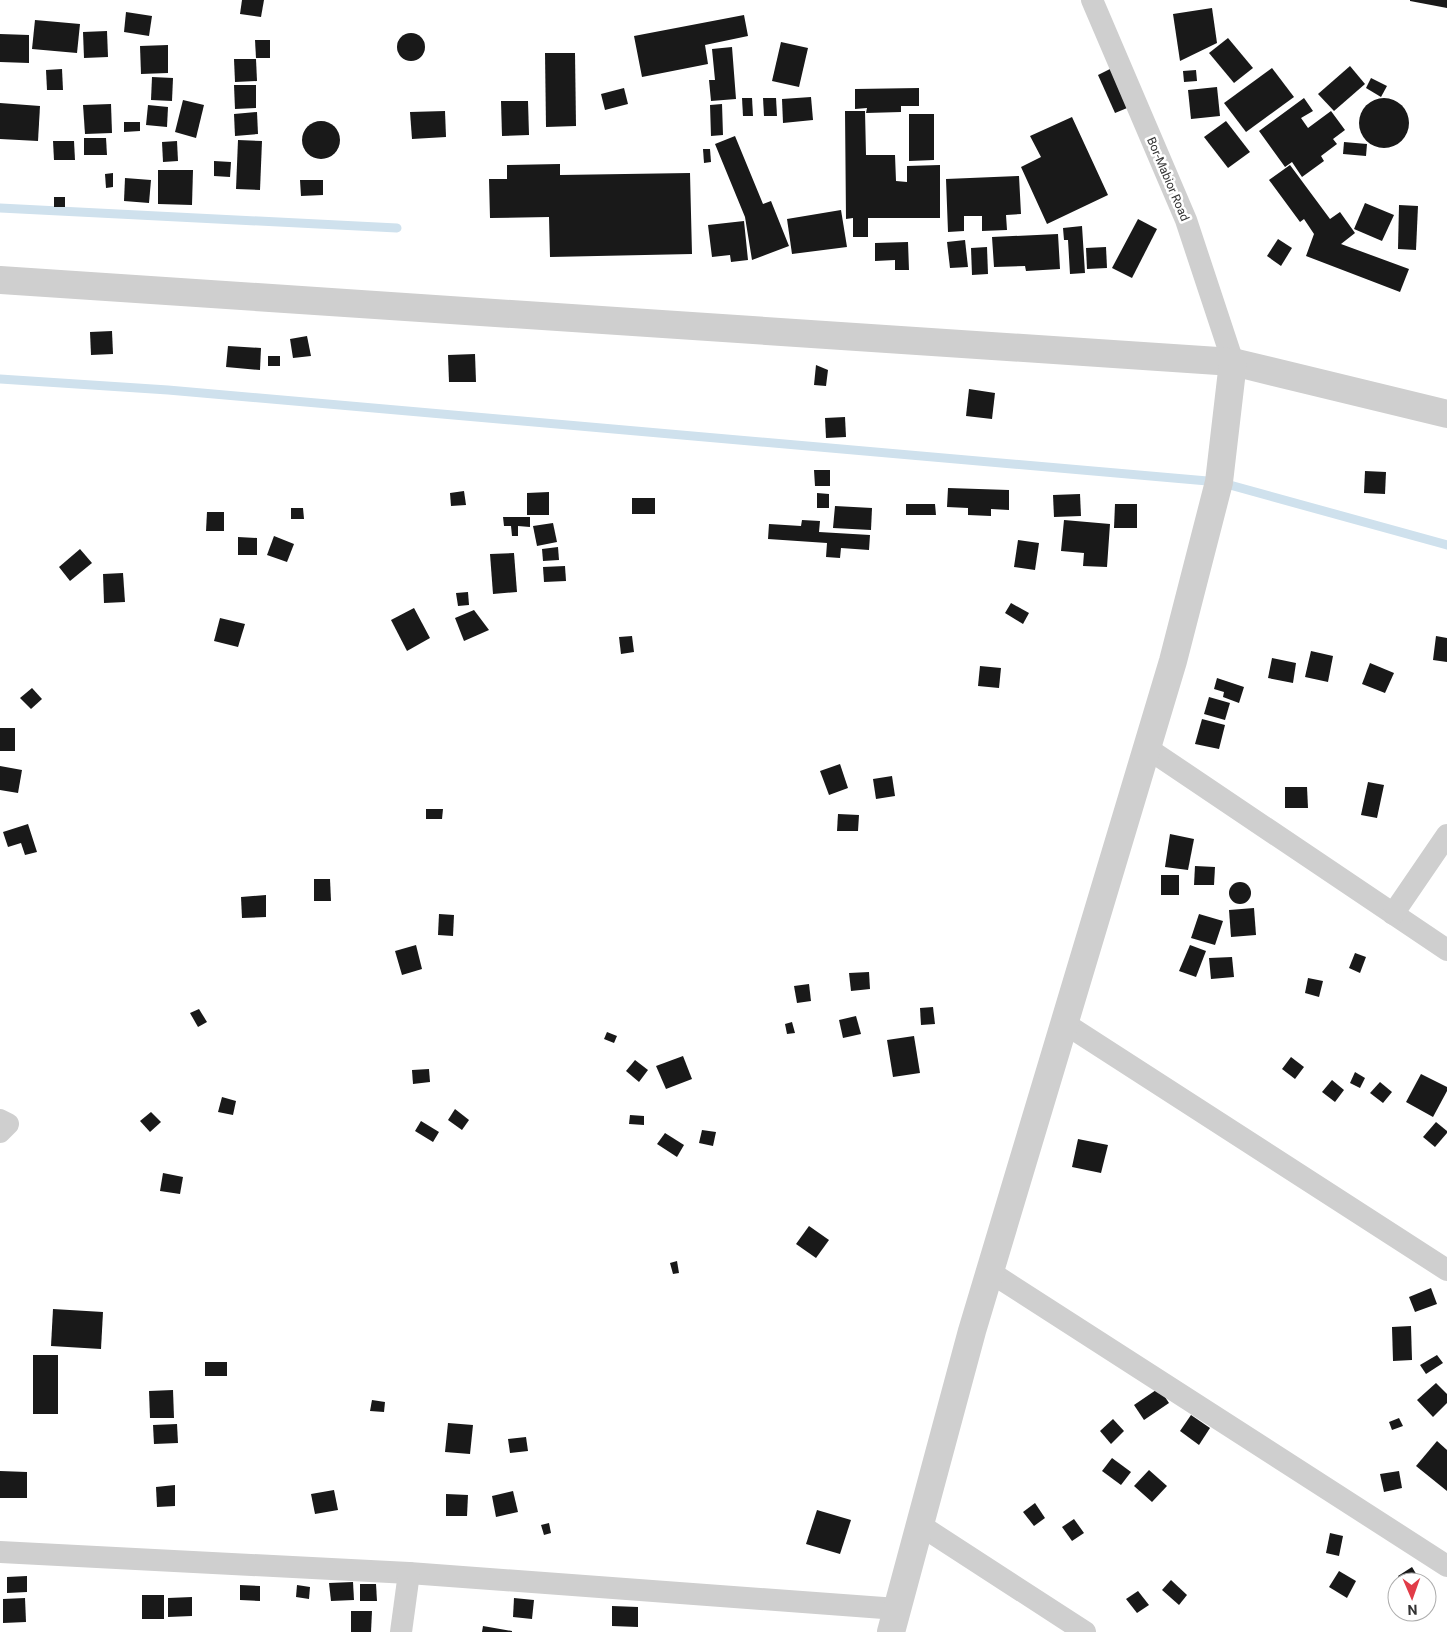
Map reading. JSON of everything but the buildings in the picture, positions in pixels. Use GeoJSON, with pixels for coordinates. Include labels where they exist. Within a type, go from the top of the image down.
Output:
{"type":"FeatureCollection","features":[{"type":"Feature","properties":{"kind":"street","name":"Bor-Mabior Road"},"geometry":{"type":"LineString","coordinates":[[1092,0],[1186,220],[1233,362]]}},
{"type":"Feature","properties":{"kind":"street"},"geometry":{"type":"LineString","coordinates":[[0,280],[1233,362],[1447,414]]}},
{"type":"Feature","properties":{"kind":"street"},"geometry":{"type":"LineString","coordinates":[[0,1552],[409,1572],[894,1620],[990,1272],[1173,661],[1219,482],[1233,362]]}},
{"type":"Feature","properties":{"kind":"street"},"geometry":{"type":"LineString","coordinates":[[1147,748],[1447,950]]}},
{"type":"Feature","properties":{"kind":"street"},"geometry":{"type":"LineString","coordinates":[[1393,914],[1447,835]]}},
{"type":"Feature","properties":{"kind":"street"},"geometry":{"type":"LineString","coordinates":[[1064,1023],[1447,1270]]}},
{"type":"Feature","properties":{"kind":"street"},"geometry":{"type":"LineString","coordinates":[[0,1120],[8,1124],[0,1132]]}},
{"type":"Feature","properties":{"kind":"street"},"geometry":{"type":"LineString","coordinates":[[990,1272],[1447,1566]]}},
{"type":"Feature","properties":{"kind":"street"},"geometry":{"type":"LineString","coordinates":[[920,1525],[1085,1632]]}},
{"type":"Feature","properties":{"kind":"street"},"geometry":{"type":"LineString","coordinates":[[401,1632],[409,1572]]}},
{"type":"Feature","properties":{"kind":"waterway"},"geometry":{"type":"LineString","coordinates":[[0,208],[397,228]]}},
{"type":"Feature","properties":{"kind":"waterway"},"geometry":{"type":"LineString","coordinates":[[0,379],[168,390],[1219,482],[1447,545]]}}]}
